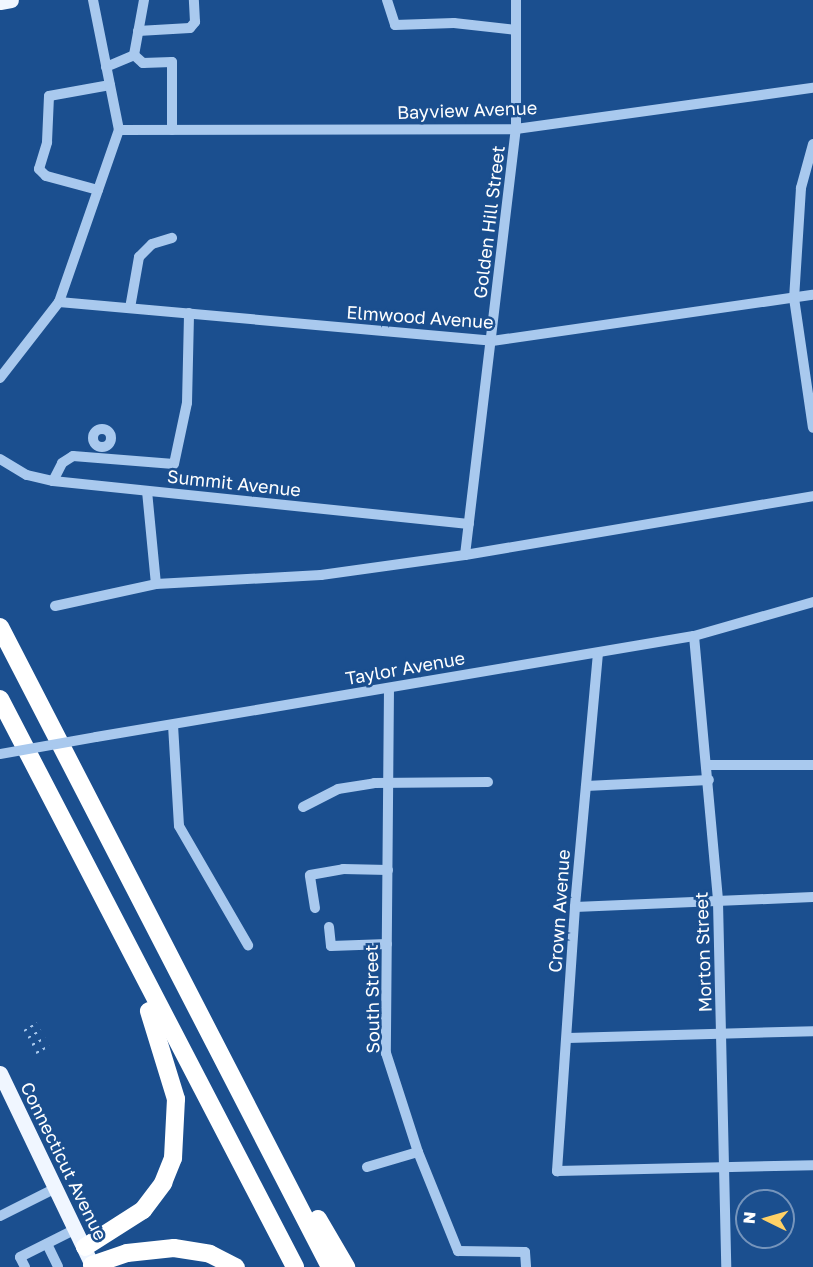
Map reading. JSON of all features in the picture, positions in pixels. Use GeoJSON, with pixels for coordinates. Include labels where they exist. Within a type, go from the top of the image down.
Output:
{"type":"FeatureCollection","features":[{"type":"Feature","properties":{"kind":"highway"},"geometry":{"type":"LineString","coordinates":[[0,627],[330,1267]]}},
{"type":"Feature","properties":{"kind":"highway"},"geometry":{"type":"LineString","coordinates":[[0,699],[295,1267]]}},
{"type":"Feature","properties":{"kind":"highway"},"geometry":{"type":"LineString","coordinates":[[53,802],[158,1030],[172,1077],[178,1121],[172,1158],[153,1198],[133,1219],[85,1247]]}},
{"type":"Feature","properties":{"kind":"highway"},"geometry":{"type":"LineString","coordinates":[[202,1020],[346,1267]]}},
{"type":"Feature","properties":{"kind":"highway"},"geometry":{"type":"LineString","coordinates":[[91,1266],[134,1251],[174,1248],[210,1254],[236,1267]]}},
{"type":"Feature","properties":{"kind":"main road"},"geometry":{"type":"LineString","coordinates":[[0,2],[11,0]]}},
{"type":"Feature","properties":{"kind":"main road","name":"Connecticut Avenue"},"geometry":{"type":"LineString","coordinates":[[0,1075],[85,1247],[91,1266]]}},
{"type":"Feature","properties":{"kind":"street"},"geometry":{"type":"LineString","coordinates":[[0,378],[59,302],[119,130],[93,0]]}},
{"type":"Feature","properties":{"kind":"street"},"geometry":{"type":"LineString","coordinates":[[134,55],[144,0]]}},
{"type":"Feature","properties":{"kind":"street"},"geometry":{"type":"LineString","coordinates":[[138,31],[190,28],[195,22],[194,0]]}},
{"type":"Feature","properties":{"kind":"street"},"geometry":{"type":"LineString","coordinates":[[387,0],[395,25],[454,23],[471,27],[516,30]]}},
{"type":"Feature","properties":{"kind":"street","name":"Golden Hill Street"},"geometry":{"type":"LineString","coordinates":[[465,555],[516,129],[516,0]]}},
{"type":"Feature","properties":{"kind":"street"},"geometry":{"type":"LineString","coordinates":[[106,67],[134,55]]}},
{"type":"Feature","properties":{"kind":"street"},"geometry":{"type":"LineString","coordinates":[[134,55],[143,63],[172,62],[172,130]]}},
{"type":"Feature","properties":{"kind":"street"},"geometry":{"type":"LineString","coordinates":[[98,190],[46,176],[39,169],[46,142],[49,96],[110,85]]}},
{"type":"Feature","properties":{"kind":"street","name":"Bayview Avenue"},"geometry":{"type":"LineString","coordinates":[[119,130],[516,129],[813,88]]}},
{"type":"Feature","properties":{"kind":"street"},"geometry":{"type":"LineString","coordinates":[[813,144],[801,188],[794,298],[813,428]]}},
{"type":"Feature","properties":{"kind":"street"},"geometry":{"type":"LineString","coordinates":[[130,308],[139,257],[152,244],[172,238]]}},
{"type":"Feature","properties":{"kind":"street","name":"Elmwood Avenue"},"geometry":{"type":"LineString","coordinates":[[59,302],[492,341],[813,295]]}},
{"type":"Feature","properties":{"kind":"street"},"geometry":{"type":"LineString","coordinates":[[53,481],[62,463],[73,456],[100,453],[174,464],[187,403],[191,356],[187,340],[189,314]]}},
{"type":"Feature","properties":{"kind":"street","name":"Summit Avenue"},"geometry":{"type":"LineString","coordinates":[[0,459],[27,475],[53,481],[469,524]]}},
{"type":"Feature","properties":{"kind":"street"},"geometry":{"type":"LineString","coordinates":[[147,491],[156,584]]}},
{"type":"Feature","properties":{"kind":"street"},"geometry":{"type":"LineString","coordinates":[[55,606],[156,584],[321,575],[465,555],[813,496]]}},
{"type":"Feature","properties":{"kind":"street","name":"Taylor Avenue"},"geometry":{"type":"LineString","coordinates":[[0,754],[694,636],[813,602]]}},
{"type":"Feature","properties":{"kind":"street","name":"Morton Street"},"geometry":{"type":"LineString","coordinates":[[694,636],[708,765],[718,902],[726,1168],[726,1267]]}},
{"type":"Feature","properties":{"kind":"street","name":"Crown Avenue"},"geometry":{"type":"LineString","coordinates":[[598,653],[574,907],[568,1038],[556,1171],[726,1168]]}},
{"type":"Feature","properties":{"kind":"street","name":"South Street"},"geometry":{"type":"LineString","coordinates":[[389,688],[386,1053],[418,1152],[458,1251],[525,1252],[526,1267]]}},
{"type":"Feature","properties":{"kind":"street"},"geometry":{"type":"LineString","coordinates":[[173,725],[179,826],[248,945]]}},
{"type":"Feature","properties":{"kind":"street"},"geometry":{"type":"LineString","coordinates":[[708,765],[813,765]]}},
{"type":"Feature","properties":{"kind":"street"},"geometry":{"type":"LineString","coordinates":[[586,786],[709,780]]}},
{"type":"Feature","properties":{"kind":"street"},"geometry":{"type":"LineString","coordinates":[[303,807],[339,789],[389,784],[488,782]]}},
{"type":"Feature","properties":{"kind":"street"},"geometry":{"type":"LineString","coordinates":[[315,908],[310,875],[344,869],[388,870]]}},
{"type":"Feature","properties":{"kind":"street"},"geometry":{"type":"LineString","coordinates":[[574,907],[813,897]]}},
{"type":"Feature","properties":{"kind":"street"},"geometry":{"type":"LineString","coordinates":[[328,927],[331,946],[387,944]]}},
{"type":"Feature","properties":{"kind":"street"},"geometry":{"type":"LineString","coordinates":[[568,1038],[813,1031]]}},
{"type":"Feature","properties":{"kind":"street"},"geometry":{"type":"LineString","coordinates":[[367,1167],[418,1152]]}},
{"type":"Feature","properties":{"kind":"street"},"geometry":{"type":"LineString","coordinates":[[726,1168],[813,1165]]}},
{"type":"Feature","properties":{"kind":"street"},"geometry":{"type":"LineString","coordinates":[[0,1216],[56,1188]]}},
{"type":"Feature","properties":{"kind":"street"},"geometry":{"type":"LineString","coordinates":[[25,1267],[20,1257],[76,1229]]}},
{"type":"Feature","properties":{"kind":"street"},"geometry":{"type":"LineString","coordinates":[[47,1244],[58,1267]]}},
{"type":"Feature","properties":{"kind":"path"},"geometry":{"type":"LineString","coordinates":[[24,1030],[37,1023]]}},
{"type":"Feature","properties":{"kind":"path"},"geometry":{"type":"LineString","coordinates":[[28,1038],[41,1030]]}},
{"type":"Feature","properties":{"kind":"path"},"geometry":{"type":"LineString","coordinates":[[32,1045],[45,1038]]}},
{"type":"Feature","properties":{"kind":"path"},"geometry":{"type":"LineString","coordinates":[[36,1053],[49,1046]]}}]}
